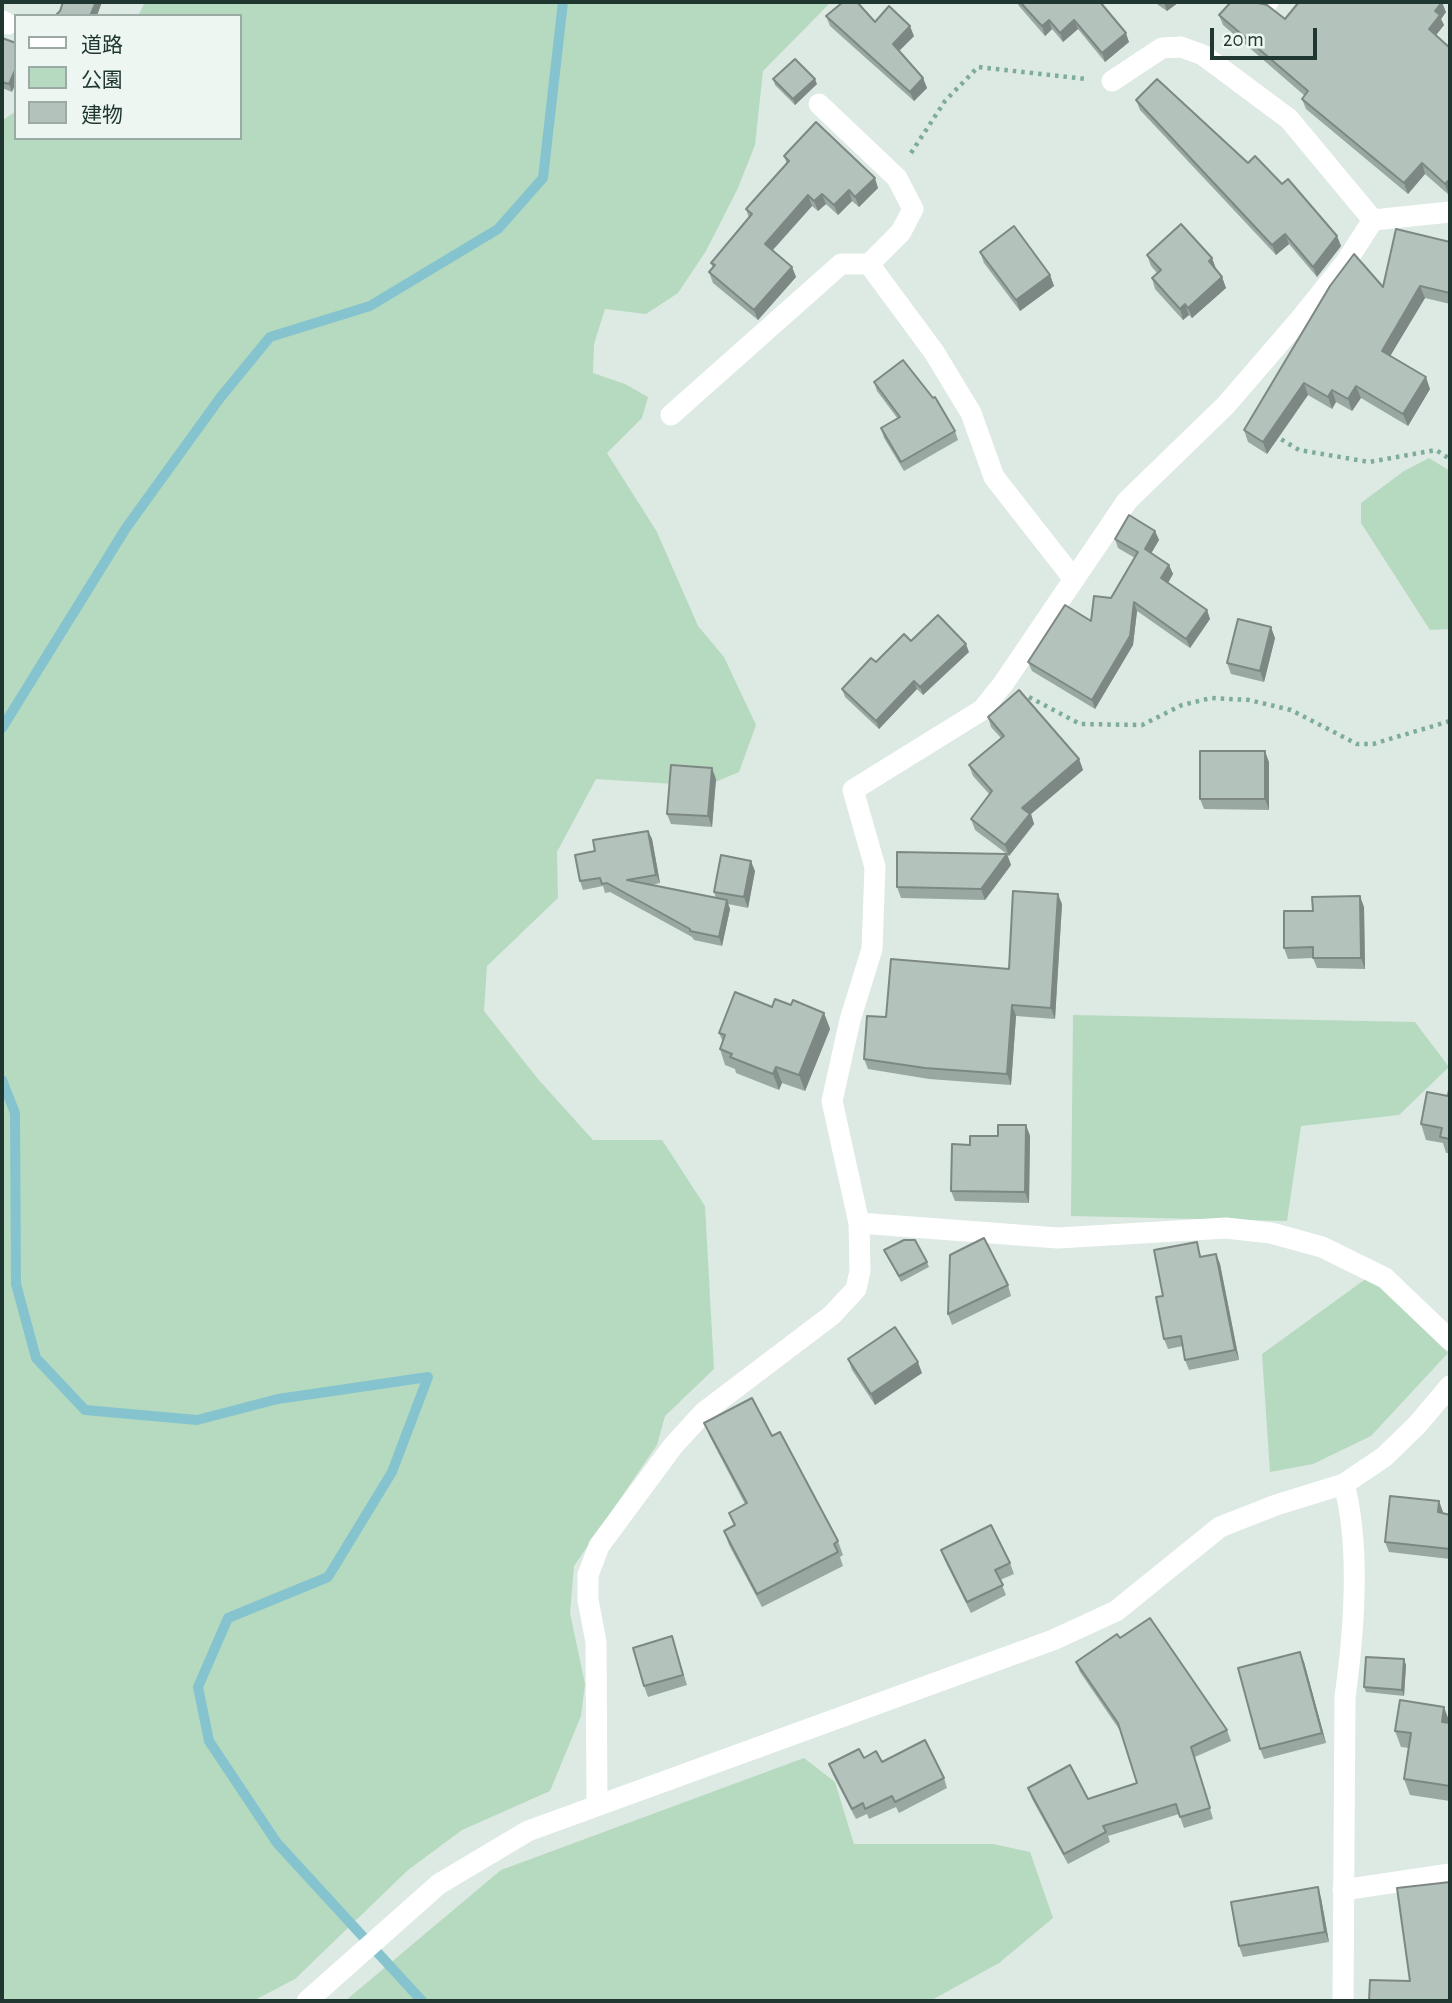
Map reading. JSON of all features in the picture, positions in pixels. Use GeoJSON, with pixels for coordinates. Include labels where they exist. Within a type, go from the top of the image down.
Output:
{"type":"FeatureCollection","features":[{"type":"Feature","properties":{"kind":"street"},"geometry":{"type":"LineString","coordinates":[[1112,81],[1161,48],[1181,47],[1203,55],[1289,119],[1373,220]]}},
{"type":"Feature","properties":{"kind":"street"},"geometry":{"type":"LineString","coordinates":[[671,415],[841,264],[869,264],[901,232],[913,209],[897,178],[819,104]]}},
{"type":"Feature","properties":{"kind":"street"},"geometry":{"type":"LineString","coordinates":[[1373,220],[1450,212]]}},
{"type":"Feature","properties":{"kind":"street"},"geometry":{"type":"LineString","coordinates":[[597,1803],[596,1643],[588,1600],[588,1575],[599,1546],[673,1446],[704,1412],[832,1315],[856,1289],[860,1271],[859,1223],[832,1101],[850,1020],[872,949],[876,867],[853,790],[982,710],[1003,684],[1126,502],[1226,405],[1346,262],[1373,220]]}},
{"type":"Feature","properties":{"kind":"street"},"geometry":{"type":"LineString","coordinates":[[869,264],[934,352],[971,413],[994,477],[1073,578]]}},
{"type":"Feature","properties":{"kind":"street"},"geometry":{"type":"LineString","coordinates":[[859,1223],[1058,1238],[1226,1228],[1271,1233],[1322,1247],[1385,1278],[1450,1339]]}},
{"type":"Feature","properties":{"kind":"street"},"geometry":{"type":"LineString","coordinates":[[309,2000],[439,1884],[528,1831],[597,1803],[1053,1640],[1116,1611],[1220,1527],[1276,1505],[1344,1484],[1384,1457],[1450,1386]]}},
{"type":"Feature","properties":{"kind":"street"},"geometry":{"type":"LineString","coordinates":[[1343,2001],[1345,1697],[1351,1654],[1353,1518],[1344,1484]]}},
{"type":"Feature","properties":{"kind":"street"},"geometry":{"type":"LineString","coordinates":[[1343,1890],[1450,1874]]}},
{"type":"Feature","properties":{"kind":"path"},"geometry":{"type":"LineString","coordinates":[[897,178],[924,128],[945,101],[978,67],[998,67],[1031,75],[1112,81]]}},
{"type":"Feature","properties":{"kind":"path"},"geometry":{"type":"LineString","coordinates":[[1268,431],[1299,450],[1369,462],[1436,450],[1450,459]]}},
{"type":"Feature","properties":{"kind":"path"},"geometry":{"type":"LineString","coordinates":[[1003,684],[1080,724],[1142,725],[1182,705],[1210,698],[1249,700],[1292,710],[1357,744],[1373,744],[1450,721]]}},
{"type":"Feature","properties":{"kind":"green space"},"geometry":{"type":"Polygon","coordinates":[[[145,2],[831,2],[763,71],[755,145],[738,188],[706,251],[678,293],[646,314],[605,309],[594,344],[593,373],[625,384],[648,397],[642,418],[607,453],[657,532],[698,626],[724,657],[756,725],[739,772],[706,786],[596,779],[557,852],[558,898],[487,966],[484,1011],[538,1079],[593,1140],[662,1140],[705,1206],[714,1369],[665,1416],[657,1445],[574,1566],[570,1613],[585,1684],[581,1716],[550,1791],[462,1830],[408,1870],[295,1979],[253,2001],[2,2001],[2,121],[14,112],[14,140],[242,140],[242,14],[139,14],[145,2]]]}},
{"type":"Feature","properties":{"kind":"green space"},"geometry":{"type":"Polygon","coordinates":[[[1429,458],[1450,471],[1450,629],[1430,630],[1361,523],[1361,503],[1404,471],[1429,458]]]}},
{"type":"Feature","properties":{"kind":"green space"},"geometry":{"type":"Polygon","coordinates":[[[1073,1015],[1415,1022],[1449,1067],[1399,1115],[1301,1126],[1287,1221],[1071,1216],[1073,1015]]]}},
{"type":"Feature","properties":{"kind":"green space"},"geometry":{"type":"Polygon","coordinates":[[[1367,1278],[1388,1291],[1448,1353],[1371,1436],[1313,1464],[1270,1472],[1262,1354],[1367,1278]]]}},
{"type":"Feature","properties":{"kind":"green space"},"geometry":{"type":"Polygon","coordinates":[[[804,1758],[835,1782],[854,1844],[993,1844],[1030,1852],[1053,1918],[999,1963],[930,2001],[345,2001],[501,1870],[804,1758]]]}},
{"type":"Feature","properties":{"kind":"building"},"geometry":{"type":"Polygon","coordinates":[[[63,2],[96,2],[91,14],[57,14],[63,2]]]}},
{"type":"Feature","properties":{"kind":"building"},"geometry":{"type":"Polygon","coordinates":[[[843,2],[857,2],[875,22],[889,6],[910,26],[893,44],[923,78],[910,92],[826,16],[843,2]]]}},
{"type":"Feature","properties":{"kind":"building"},"geometry":{"type":"Polygon","coordinates":[[[1020,2],[1100,2],[1126,33],[1102,53],[1074,20],[1060,33],[1049,20],[1042,26],[1020,2]]]}},
{"type":"Feature","properties":{"kind":"building"},"geometry":{"type":"Polygon","coordinates":[[[1231,2],[1267,5],[1285,19],[1299,2],[1442,2],[1435,11],[1440,15],[1429,29],[1450,48],[1450,179],[1445,184],[1422,163],[1404,183],[1302,99],[1308,91],[1219,15],[1231,2]]]}},
{"type":"Feature","properties":{"kind":"building"},"geometry":{"type":"Polygon","coordinates":[[[2,38],[14,42],[14,73],[9,84],[2,82],[2,38]]]}},
{"type":"Feature","properties":{"kind":"building"},"geometry":{"type":"Polygon","coordinates":[[[795,59],[815,79],[793,99],[773,79],[795,59]]]}},
{"type":"Feature","properties":{"kind":"building"},"geometry":{"type":"Polygon","coordinates":[[[1157,79],[1248,163],[1255,156],[1282,184],[1288,179],[1337,236],[1313,267],[1285,234],[1272,245],[1136,100],[1157,79]]]}},
{"type":"Feature","properties":{"kind":"building"},"geometry":{"type":"Polygon","coordinates":[[[816,122],[875,178],[855,197],[849,190],[834,205],[822,194],[814,201],[808,195],[765,244],[792,267],[754,310],[709,272],[715,265],[711,263],[752,214],[746,209],[789,161],[784,156],[816,122]]]}},
{"type":"Feature","properties":{"kind":"building"},"geometry":{"type":"Polygon","coordinates":[[[1181,224],[1212,258],[1209,261],[1222,277],[1188,308],[1185,304],[1180,309],[1152,278],[1161,270],[1147,255],[1181,224]]]}},
{"type":"Feature","properties":{"kind":"building"},"geometry":{"type":"Polygon","coordinates":[[[1014,226],[1050,275],[1016,300],[980,252],[1014,226]]]}},
{"type":"Feature","properties":{"kind":"building"},"geometry":{"type":"Polygon","coordinates":[[[1396,229],[1450,242],[1450,293],[1420,286],[1382,351],[1426,377],[1403,414],[1356,386],[1348,399],[1332,390],[1328,397],[1304,383],[1263,442],[1244,430],[1330,286],[1354,254],[1383,287],[1396,229]]]}},
{"type":"Feature","properties":{"kind":"building"},"geometry":{"type":"Polygon","coordinates":[[[903,360],[933,398],[935,397],[955,431],[901,462],[881,428],[900,417],[874,382],[903,360]]]}},
{"type":"Feature","properties":{"kind":"building"},"geometry":{"type":"Polygon","coordinates":[[[1129,515],[1155,531],[1145,549],[1169,565],[1161,578],[1207,610],[1186,639],[1134,602],[1130,636],[1092,700],[1028,662],[1065,605],[1091,621],[1094,596],[1111,598],[1138,552],[1115,539],[1129,515]]]}},
{"type":"Feature","properties":{"kind":"building"},"geometry":{"type":"Polygon","coordinates":[[[938,615],[966,644],[920,687],[914,681],[876,721],[842,689],[871,658],[876,662],[904,634],[911,641],[938,615]]]}},
{"type":"Feature","properties":{"kind":"building"},"geometry":{"type":"Polygon","coordinates":[[[1238,619],[1271,627],[1260,671],[1227,663],[1238,619]]]}},
{"type":"Feature","properties":{"kind":"building"},"geometry":{"type":"Polygon","coordinates":[[[1019,690],[1079,759],[1022,808],[1030,814],[1005,845],[971,819],[992,791],[969,765],[1004,736],[988,717],[1019,690]]]}},
{"type":"Feature","properties":{"kind":"building"},"geometry":{"type":"Polygon","coordinates":[[[1200,751],[1265,751],[1265,799],[1200,799],[1200,751]]]}},
{"type":"Feature","properties":{"kind":"building"},"geometry":{"type":"Polygon","coordinates":[[[671,765],[712,768],[708,816],[667,814],[671,765]]]}},
{"type":"Feature","properties":{"kind":"building"},"geometry":{"type":"Polygon","coordinates":[[[648,831],[656,875],[627,880],[727,900],[719,937],[690,931],[607,883],[602,884],[600,878],[580,881],[575,855],[595,851],[593,840],[648,831]]]}},
{"type":"Feature","properties":{"kind":"building"},"geometry":{"type":"Polygon","coordinates":[[[897,852],[1007,854],[981,889],[897,887],[897,852]]]}},
{"type":"Feature","properties":{"kind":"building"},"geometry":{"type":"Polygon","coordinates":[[[721,855],[751,861],[744,897],[714,892],[721,855]]]}},
{"type":"Feature","properties":{"kind":"building"},"geometry":{"type":"Polygon","coordinates":[[[1013,891],[1058,894],[1051,1008],[1012,1005],[1007,1074],[925,1068],[864,1059],[867,1016],[886,1017],[891,959],[1009,969],[1013,891]]]}},
{"type":"Feature","properties":{"kind":"building"},"geometry":{"type":"Polygon","coordinates":[[[1360,896],[1361,958],[1313,958],[1313,947],[1284,948],[1284,911],[1313,911],[1312,897],[1360,896]]]}},
{"type":"Feature","properties":{"kind":"building"},"geometry":{"type":"Polygon","coordinates":[[[735,992],[772,1007],[775,999],[791,1005],[793,1000],[824,1013],[799,1075],[776,1067],[773,1074],[730,1057],[732,1054],[720,1049],[725,1035],[719,1033],[735,992]]]}},
{"type":"Feature","properties":{"kind":"building"},"geometry":{"type":"Polygon","coordinates":[[[1450,1084],[1450,1139],[1440,1137],[1442,1128],[1421,1124],[1427,1092],[1448,1096],[1450,1084]]]}},
{"type":"Feature","properties":{"kind":"building"},"geometry":{"type":"Polygon","coordinates":[[[998,1125],[1026,1125],[1025,1192],[951,1191],[952,1144],[970,1145],[970,1136],[998,1136],[998,1125]]]}},
{"type":"Feature","properties":{"kind":"building"},"geometry":{"type":"Polygon","coordinates":[[[984,1238],[1008,1285],[948,1314],[950,1255],[984,1238]]]}},
{"type":"Feature","properties":{"kind":"building"},"geometry":{"type":"Polygon","coordinates":[[[904,1240],[915,1240],[927,1262],[899,1276],[884,1250],[904,1240]]]}},
{"type":"Feature","properties":{"kind":"building"},"geometry":{"type":"Polygon","coordinates":[[[1197,1242],[1200,1257],[1216,1254],[1235,1350],[1185,1360],[1181,1336],[1164,1339],[1156,1297],[1163,1296],[1154,1250],[1197,1242]]]}},
{"type":"Feature","properties":{"kind":"building"},"geometry":{"type":"Polygon","coordinates":[[[895,1327],[918,1362],[871,1394],[848,1359],[895,1327]]]}},
{"type":"Feature","properties":{"kind":"building"},"geometry":{"type":"Polygon","coordinates":[[[752,1398],[772,1436],[780,1432],[838,1541],[834,1544],[838,1552],[757,1594],[724,1531],[735,1525],[729,1513],[747,1503],[704,1423],[752,1398]]]}},
{"type":"Feature","properties":{"kind":"building"},"geometry":{"type":"Polygon","coordinates":[[[1390,1496],[1439,1501],[1438,1512],[1450,1515],[1450,1549],[1385,1542],[1390,1496]]]}},
{"type":"Feature","properties":{"kind":"building"},"geometry":{"type":"Polygon","coordinates":[[[991,1525],[1010,1563],[995,1570],[1003,1585],[967,1602],[941,1550],[991,1525]]]}},
{"type":"Feature","properties":{"kind":"building"},"geometry":{"type":"Polygon","coordinates":[[[1150,1618],[1227,1730],[1191,1747],[1210,1808],[1180,1817],[1176,1804],[1103,1826],[1106,1832],[1064,1854],[1028,1788],[1070,1765],[1088,1799],[1137,1783],[1118,1723],[1076,1662],[1117,1634],[1120,1638],[1150,1618]]]}},
{"type":"Feature","properties":{"kind":"building"},"geometry":{"type":"Polygon","coordinates":[[[672,1636],[683,1675],[644,1686],[633,1648],[672,1636]]]}},
{"type":"Feature","properties":{"kind":"building"},"geometry":{"type":"Polygon","coordinates":[[[1300,1652],[1322,1733],[1260,1749],[1238,1668],[1300,1652]]]}},
{"type":"Feature","properties":{"kind":"building"},"geometry":{"type":"Polygon","coordinates":[[[1366,1657],[1404,1659],[1402,1690],[1364,1687],[1366,1657]]]}},
{"type":"Feature","properties":{"kind":"building"},"geometry":{"type":"Polygon","coordinates":[[[1400,1700],[1444,1707],[1442,1722],[1450,1723],[1450,1786],[1404,1779],[1411,1733],[1395,1731],[1400,1700]]]}},
{"type":"Feature","properties":{"kind":"building"},"geometry":{"type":"Polygon","coordinates":[[[925,1740],[944,1778],[895,1802],[892,1796],[865,1809],[863,1803],[852,1809],[829,1764],[859,1749],[864,1758],[876,1751],[882,1762],[925,1740]]]}},
{"type":"Feature","properties":{"kind":"building"},"geometry":{"type":"Polygon","coordinates":[[[1450,1882],[1450,2001],[1369,2001],[1370,1980],[1410,1981],[1397,1888],[1450,1882]]]}},
{"type":"Feature","properties":{"kind":"building"},"geometry":{"type":"Polygon","coordinates":[[[1318,1887],[1325,1932],[1239,1946],[1231,1902],[1318,1887]]]}},
{"type":"Feature","properties":{"kind":"waterway"},"geometry":{"type":"LineString","coordinates":[[2,728],[126,528],[220,398],[270,337],[370,306],[498,229],[543,178],[563,2]]}},
{"type":"Feature","properties":{"kind":"waterway"},"geometry":{"type":"LineString","coordinates":[[2,1080],[15,1113],[16,1284],[36,1358],[85,1410],[197,1420],[278,1399],[428,1377],[392,1472],[328,1577],[228,1618],[198,1687],[209,1741],[277,1843],[422,2001]]}}]}
